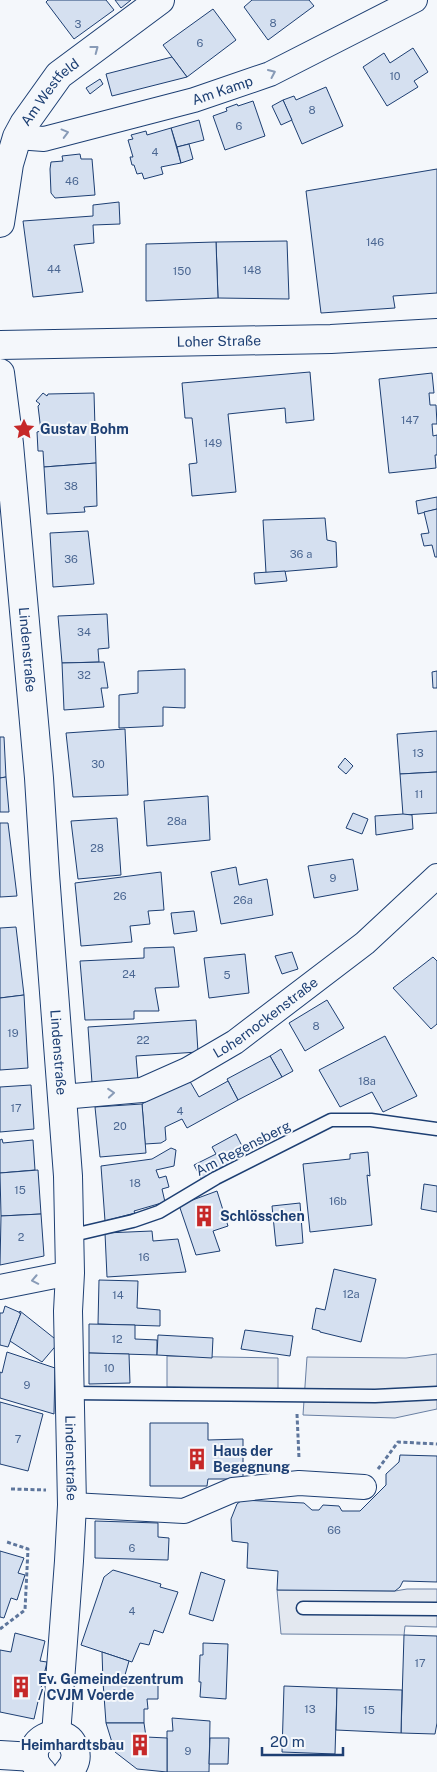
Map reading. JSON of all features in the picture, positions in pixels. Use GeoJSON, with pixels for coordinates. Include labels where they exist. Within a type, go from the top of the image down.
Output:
{"type":"FeatureCollection","features":[{"type":"Feature","properties":{"kind":"street","name":"Am Westfeld"},"geometry":{"type":"LineString","coordinates":[[0,223],[9,164],[9,134],[24,124],[59,76],[160,0]]}},
{"type":"Feature","properties":{"kind":"street","name":"Am Kamp"},"geometry":{"type":"LineString","coordinates":[[9,134],[44,139],[211,94],[270,74],[415,0]]}},
{"type":"Feature","properties":{"kind":"street","name":"Loher Straße"},"geometry":{"type":"LineString","coordinates":[[0,345],[331,339],[437,333]]}},
{"type":"Feature","properties":{"kind":"street","name":"Lindenstraße"},"geometry":{"type":"LineString","coordinates":[[0,373],[5,444],[39,778],[68,1176],[70,1236],[68,1311],[72,1505],[56,1735]]}},
{"type":"Feature","properties":{"kind":"street","name":"Lohernockenstraße"},"geometry":{"type":"LineString","coordinates":[[62,1097],[142,1090],[187,1070],[235,1042],[365,943],[437,876]]}},
{"type":"Feature","properties":{"kind":"street"},"geometry":{"type":"LineString","coordinates":[[0,1287],[70,1273]]}},
{"type":"Feature","properties":{"kind":"street"},"geometry":{"type":"LineString","coordinates":[[72,1505],[184,1511],[233,1490],[299,1483],[364,1487]]}},
{"type":"Feature","properties":{"kind":"street"},"geometry":{"type":"LineString","coordinates":[[0,1755],[38,1764],[36,1746],[39,1741],[49,1735],[62,1736],[73,1745],[76,1758],[70,1772]]}},
{"type":"Feature","properties":{"kind":"lane","name":"Am Regensberg"},"geometry":{"type":"LineString","coordinates":[[70,1236],[134,1221],[159,1212],[216,1178],[331,1120],[371,1120],[437,1129]]}},
{"type":"Feature","properties":{"kind":"lane"},"geometry":{"type":"LineString","coordinates":[[69,1393],[296,1396],[375,1396],[437,1393]]}},
{"type":"Feature","properties":{"kind":"lane"},"geometry":{"type":"LineString","coordinates":[[303,1608],[437,1608]]}},
{"type":"Feature","properties":{"kind":"path"},"geometry":{"type":"LineString","coordinates":[[296,1396],[299,1483]]}},
{"type":"Feature","properties":{"kind":"path"},"geometry":{"type":"LineString","coordinates":[[364,1487],[398,1442],[437,1444]]}},
{"type":"Feature","properties":{"kind":"path"},"geometry":{"type":"LineString","coordinates":[[12,1490],[34,1490]]}},
{"type":"Feature","properties":{"kind":"path"},"geometry":{"type":"LineString","coordinates":[[0,1629],[25,1610],[28,1549],[7,1542]]}},
{"type":"Feature","properties":{"kind":"shaded area"},"geometry":{"type":"Polygon","coordinates":[[[437,1354],[437,1409],[395,1418],[303,1415],[307,1357],[406,1358],[437,1354]]]}},
{"type":"Feature","properties":{"kind":"shaded area"},"geometry":{"type":"Polygon","coordinates":[[[167,1356],[278,1358],[278,1389],[167,1387],[167,1356]]]}},
{"type":"Feature","properties":{"kind":"shaded area"},"geometry":{"type":"Polygon","coordinates":[[[437,1589],[437,1627],[405,1626],[404,1635],[281,1634],[277,1590],[395,1591],[437,1589]]]}},
{"type":"Feature","properties":{"kind":"building"},"geometry":{"type":"Polygon","coordinates":[[[48,0],[106,0],[114,10],[74,39],[46,2],[48,0]]]}},
{"type":"Feature","properties":{"kind":"building"},"geometry":{"type":"Polygon","coordinates":[[[115,0],[131,0],[121,8],[115,0]]]}},
{"type":"Feature","properties":{"kind":"building"},"geometry":{"type":"Polygon","coordinates":[[[252,0],[309,0],[314,6],[268,40],[244,7],[252,0]]]}},
{"type":"Feature","properties":{"kind":"building"},"geometry":{"type":"Polygon","coordinates":[[[213,9],[236,40],[187,77],[163,45],[213,9]]]}},
{"type":"Feature","properties":{"kind":"building"},"geometry":{"type":"Polygon","coordinates":[[[413,48],[428,72],[414,81],[418,87],[387,106],[363,67],[384,53],[390,63],[413,48]]]}},
{"type":"Feature","properties":{"kind":"building"},"geometry":{"type":"Polygon","coordinates":[[[172,57],[187,77],[112,96],[106,74],[172,57]]]}},
{"type":"Feature","properties":{"kind":"building"},"geometry":{"type":"Polygon","coordinates":[[[100,79],[103,84],[90,94],[86,88],[100,79]]]}},
{"type":"Feature","properties":{"kind":"building"},"geometry":{"type":"Polygon","coordinates":[[[326,87],[343,126],[302,144],[283,100],[294,96],[296,100],[326,87]]]}},
{"type":"Feature","properties":{"kind":"building"},"geometry":{"type":"Polygon","coordinates":[[[283,100],[292,120],[281,125],[272,106],[283,100]]]}},
{"type":"Feature","properties":{"kind":"building"},"geometry":{"type":"Polygon","coordinates":[[[253,101],[265,136],[225,150],[213,116],[227,111],[226,108],[253,101]]]}},
{"type":"Feature","properties":{"kind":"building"},"geometry":{"type":"Polygon","coordinates":[[[199,120],[204,140],[177,147],[171,128],[199,120]]]}},
{"type":"Feature","properties":{"kind":"building"},"geometry":{"type":"Polygon","coordinates":[[[171,128],[181,163],[161,167],[163,174],[144,179],[142,173],[137,174],[134,165],[132,165],[130,157],[133,157],[128,140],[133,139],[131,135],[146,131],[147,135],[171,128]]]}},
{"type":"Feature","properties":{"kind":"building"},"geometry":{"type":"Polygon","coordinates":[[[189,144],[193,159],[181,163],[177,147],[189,144]]]}},
{"type":"Feature","properties":{"kind":"building"},"geometry":{"type":"Polygon","coordinates":[[[80,154],[81,159],[92,159],[95,195],[55,198],[51,193],[51,162],[63,161],[62,156],[80,154]]]}},
{"type":"Feature","properties":{"kind":"building"},"geometry":{"type":"Polygon","coordinates":[[[437,169],[437,293],[393,296],[395,308],[321,313],[306,191],[437,169]]]}},
{"type":"Feature","properties":{"kind":"building"},"geometry":{"type":"Polygon","coordinates":[[[119,202],[120,224],[93,225],[94,243],[74,245],[83,292],[33,297],[23,221],[93,216],[93,205],[119,202]]]}},
{"type":"Feature","properties":{"kind":"building"},"geometry":{"type":"Polygon","coordinates":[[[287,241],[289,299],[218,298],[216,242],[287,241]]]}},
{"type":"Feature","properties":{"kind":"building"},"geometry":{"type":"Polygon","coordinates":[[[216,242],[218,298],[146,301],[146,244],[216,242]]]}},
{"type":"Feature","properties":{"kind":"building"},"geometry":{"type":"Polygon","coordinates":[[[310,372],[314,420],[286,423],[285,408],[228,414],[236,492],[192,496],[189,464],[197,463],[192,418],[185,418],[182,383],[310,372]]]}},
{"type":"Feature","properties":{"kind":"building"},"geometry":{"type":"Polygon","coordinates":[[[432,373],[434,393],[429,393],[430,405],[436,405],[437,424],[432,424],[433,436],[437,435],[436,468],[389,473],[379,379],[432,373]]]}},
{"type":"Feature","properties":{"kind":"building"},"geometry":{"type":"Polygon","coordinates":[[[43,393],[47,396],[48,394],[94,393],[96,463],[44,467],[43,451],[38,451],[37,432],[41,431],[38,406],[40,404],[36,401],[43,393]]]}},
{"type":"Feature","properties":{"kind":"building"},"geometry":{"type":"Polygon","coordinates":[[[96,463],[97,506],[84,507],[85,512],[47,514],[44,467],[96,463]]]}},
{"type":"Feature","properties":{"kind":"building"},"geometry":{"type":"Polygon","coordinates":[[[437,497],[437,509],[418,514],[416,501],[437,497]]]}},
{"type":"Feature","properties":{"kind":"building"},"geometry":{"type":"Polygon","coordinates":[[[437,509],[437,557],[435,557],[432,545],[424,546],[421,534],[429,533],[424,512],[437,509]]]}},
{"type":"Feature","properties":{"kind":"building"},"geometry":{"type":"Polygon","coordinates":[[[325,518],[327,540],[336,542],[337,567],[266,573],[263,520],[325,518]]]}},
{"type":"Feature","properties":{"kind":"building"},"geometry":{"type":"Polygon","coordinates":[[[88,531],[94,584],[53,587],[50,533],[88,531]]]}},
{"type":"Feature","properties":{"kind":"building"},"geometry":{"type":"Polygon","coordinates":[[[285,571],[287,581],[255,584],[254,573],[285,571]]]}},
{"type":"Feature","properties":{"kind":"building"},"geometry":{"type":"Polygon","coordinates":[[[107,614],[109,648],[98,649],[99,662],[62,663],[58,616],[107,614]]]}},
{"type":"Feature","properties":{"kind":"building"},"geometry":{"type":"Polygon","coordinates":[[[104,662],[108,688],[101,688],[104,707],[64,710],[62,663],[104,662]]]}},
{"type":"Feature","properties":{"kind":"building"},"geometry":{"type":"Polygon","coordinates":[[[185,669],[185,708],[163,707],[163,726],[119,728],[119,695],[138,693],[138,671],[185,669]]]}},
{"type":"Feature","properties":{"kind":"building"},"geometry":{"type":"Polygon","coordinates":[[[437,671],[437,688],[433,688],[432,672],[437,671]]]}},
{"type":"Feature","properties":{"kind":"building"},"geometry":{"type":"Polygon","coordinates":[[[125,729],[128,795],[73,797],[66,733],[125,729]]]}},
{"type":"Feature","properties":{"kind":"building"},"geometry":{"type":"Polygon","coordinates":[[[437,731],[437,772],[400,774],[397,734],[437,731]]]}},
{"type":"Feature","properties":{"kind":"building"},"geometry":{"type":"Polygon","coordinates":[[[0,737],[4,737],[6,777],[0,778],[0,737]]]}},
{"type":"Feature","properties":{"kind":"building"},"geometry":{"type":"Polygon","coordinates":[[[345,758],[353,766],[346,774],[338,767],[345,758]]]}},
{"type":"Feature","properties":{"kind":"building"},"geometry":{"type":"Polygon","coordinates":[[[437,772],[437,813],[403,815],[400,774],[437,772]]]}},
{"type":"Feature","properties":{"kind":"building"},"geometry":{"type":"Polygon","coordinates":[[[6,777],[9,812],[0,812],[0,778],[6,777]]]}},
{"type":"Feature","properties":{"kind":"building"},"geometry":{"type":"Polygon","coordinates":[[[208,796],[210,840],[147,846],[144,801],[208,796]]]}},
{"type":"Feature","properties":{"kind":"building"},"geometry":{"type":"Polygon","coordinates":[[[353,813],[368,819],[362,834],[346,828],[353,813]]]}},
{"type":"Feature","properties":{"kind":"building"},"geometry":{"type":"Polygon","coordinates":[[[412,815],[413,829],[376,835],[375,816],[412,815]]]}},
{"type":"Feature","properties":{"kind":"building"},"geometry":{"type":"Polygon","coordinates":[[[117,818],[121,875],[78,879],[71,821],[117,818]]]}},
{"type":"Feature","properties":{"kind":"building"},"geometry":{"type":"Polygon","coordinates":[[[0,823],[8,823],[17,896],[0,897],[0,823]]]}},
{"type":"Feature","properties":{"kind":"building"},"geometry":{"type":"Polygon","coordinates":[[[353,859],[358,890],[314,898],[308,866],[353,859]]]}},
{"type":"Feature","properties":{"kind":"building"},"geometry":{"type":"Polygon","coordinates":[[[236,867],[239,885],[267,879],[273,915],[221,924],[211,872],[236,867]]]}},
{"type":"Feature","properties":{"kind":"building"},"geometry":{"type":"Polygon","coordinates":[[[161,872],[164,910],[148,911],[150,924],[130,926],[132,942],[81,946],[75,883],[161,872]]]}},
{"type":"Feature","properties":{"kind":"building"},"geometry":{"type":"Polygon","coordinates":[[[194,911],[197,931],[174,934],[171,913],[194,911]]]}},
{"type":"Feature","properties":{"kind":"building"},"geometry":{"type":"Polygon","coordinates":[[[16,927],[24,995],[0,998],[0,928],[16,927]]]}},
{"type":"Feature","properties":{"kind":"building"},"geometry":{"type":"Polygon","coordinates":[[[174,947],[179,987],[155,988],[159,1011],[134,1011],[134,1019],[85,1020],[80,961],[144,958],[144,948],[174,947]]]}},
{"type":"Feature","properties":{"kind":"building"},"geometry":{"type":"Polygon","coordinates":[[[292,952],[298,969],[282,974],[275,956],[292,952]]]}},
{"type":"Feature","properties":{"kind":"building"},"geometry":{"type":"Polygon","coordinates":[[[245,954],[249,993],[209,998],[204,958],[245,954]]]}},
{"type":"Feature","properties":{"kind":"building"},"geometry":{"type":"Polygon","coordinates":[[[433,957],[437,961],[437,1024],[431,1029],[393,988],[433,957]]]}},
{"type":"Feature","properties":{"kind":"building"},"geometry":{"type":"Polygon","coordinates":[[[24,995],[28,1068],[0,1070],[0,998],[24,995]]]}},
{"type":"Feature","properties":{"kind":"building"},"geometry":{"type":"Polygon","coordinates":[[[327,1000],[344,1028],[305,1051],[289,1023],[327,1000]]]}},
{"type":"Feature","properties":{"kind":"building"},"geometry":{"type":"Polygon","coordinates":[[[196,1020],[198,1052],[136,1056],[138,1080],[92,1083],[88,1027],[196,1020]]]}},
{"type":"Feature","properties":{"kind":"building"},"geometry":{"type":"Polygon","coordinates":[[[385,1036],[417,1096],[383,1112],[372,1092],[340,1107],[319,1070],[385,1036]]]}},
{"type":"Feature","properties":{"kind":"building"},"geometry":{"type":"Polygon","coordinates":[[[281,1049],[293,1071],[282,1077],[270,1056],[281,1049]]]}},
{"type":"Feature","properties":{"kind":"building"},"geometry":{"type":"Polygon","coordinates":[[[270,1056],[282,1077],[238,1100],[227,1079],[270,1056]]]}},
{"type":"Feature","properties":{"kind":"building"},"geometry":{"type":"Polygon","coordinates":[[[188,1078],[199,1097],[228,1081],[238,1100],[187,1128],[182,1119],[165,1127],[166,1140],[161,1143],[145,1144],[142,1104],[188,1078]]]}},
{"type":"Feature","properties":{"kind":"building"},"geometry":{"type":"Polygon","coordinates":[[[31,1085],[34,1129],[0,1132],[0,1087],[31,1085]]]}},
{"type":"Feature","properties":{"kind":"building"},"geometry":{"type":"Polygon","coordinates":[[[142,1104],[146,1153],[100,1157],[95,1107],[142,1104]]]}},
{"type":"Feature","properties":{"kind":"building"},"geometry":{"type":"Polygon","coordinates":[[[236,1134],[247,1156],[202,1180],[194,1165],[216,1154],[212,1147],[236,1134]]]}},
{"type":"Feature","properties":{"kind":"building"},"geometry":{"type":"Polygon","coordinates":[[[2,1139],[3,1143],[33,1140],[35,1170],[0,1173],[0,1140],[2,1139]]]}},
{"type":"Feature","properties":{"kind":"building"},"geometry":{"type":"Polygon","coordinates":[[[171,1148],[176,1150],[174,1166],[156,1170],[159,1178],[166,1176],[169,1187],[162,1189],[165,1202],[105,1221],[101,1166],[152,1159],[171,1148]]]}},
{"type":"Feature","properties":{"kind":"building"},"geometry":{"type":"Polygon","coordinates":[[[368,1152],[370,1176],[367,1175],[372,1225],[310,1232],[303,1164],[350,1159],[350,1154],[368,1152]]]}},
{"type":"Feature","properties":{"kind":"building"},"geometry":{"type":"Polygon","coordinates":[[[38,1170],[41,1214],[1,1216],[0,1173],[38,1170]]]}},
{"type":"Feature","properties":{"kind":"building"},"geometry":{"type":"Polygon","coordinates":[[[424,1184],[437,1186],[437,1212],[421,1209],[424,1184]]]}},
{"type":"Feature","properties":{"kind":"building","name":"Schlösschen"},"geometry":{"type":"Polygon","coordinates":[[[217,1191],[228,1226],[213,1231],[220,1251],[196,1255],[179,1205],[217,1191]]]}},
{"type":"Feature","properties":{"kind":"building"},"geometry":{"type":"Polygon","coordinates":[[[300,1203],[303,1243],[276,1246],[272,1206],[300,1203]]]}},
{"type":"Feature","properties":{"kind":"building"},"geometry":{"type":"Polygon","coordinates":[[[41,1214],[44,1256],[0,1265],[1,1216],[41,1214]]]}},
{"type":"Feature","properties":{"kind":"building"},"geometry":{"type":"Polygon","coordinates":[[[152,1231],[153,1241],[178,1239],[186,1272],[107,1277],[105,1233],[152,1231]]]}},
{"type":"Feature","properties":{"kind":"building"},"geometry":{"type":"Polygon","coordinates":[[[334,1269],[376,1279],[361,1342],[312,1329],[316,1308],[325,1310],[334,1269]]]}},
{"type":"Feature","properties":{"kind":"building"},"geometry":{"type":"Polygon","coordinates":[[[99,1280],[138,1281],[137,1308],[160,1310],[160,1326],[98,1324],[99,1280]]]}},
{"type":"Feature","properties":{"kind":"building"},"geometry":{"type":"Polygon","coordinates":[[[5,1306],[21,1313],[8,1347],[0,1345],[0,1313],[3,1313],[5,1306]]]}},
{"type":"Feature","properties":{"kind":"building"},"geometry":{"type":"Polygon","coordinates":[[[20,1311],[59,1342],[42,1362],[10,1341],[21,1313],[19,1313],[20,1311]]]}},
{"type":"Feature","properties":{"kind":"building"},"geometry":{"type":"Polygon","coordinates":[[[89,1324],[135,1325],[135,1339],[157,1340],[157,1355],[89,1353],[89,1324]]]}},
{"type":"Feature","properties":{"kind":"building"},"geometry":{"type":"Polygon","coordinates":[[[245,1330],[293,1336],[290,1356],[241,1349],[245,1330]]]}},
{"type":"Feature","properties":{"kind":"building"},"geometry":{"type":"Polygon","coordinates":[[[158,1335],[213,1338],[212,1358],[157,1355],[158,1335]]]}},
{"type":"Feature","properties":{"kind":"building"},"geometry":{"type":"Polygon","coordinates":[[[7,1352],[55,1368],[54,1414],[0,1398],[0,1372],[2,1373],[7,1352]]]}},
{"type":"Feature","properties":{"kind":"building"},"geometry":{"type":"Polygon","coordinates":[[[89,1353],[129,1354],[130,1383],[89,1384],[89,1353]]]}},
{"type":"Feature","properties":{"kind":"building"},"geometry":{"type":"Polygon","coordinates":[[[0,1402],[43,1414],[28,1471],[0,1464],[0,1402]]]}},
{"type":"Feature","properties":{"kind":"building","name":"Haus der Begegnung"},"geometry":{"type":"Polygon","coordinates":[[[150,1423],[208,1423],[208,1440],[243,1439],[243,1479],[208,1479],[207,1486],[150,1486],[150,1423]]]}},
{"type":"Feature","properties":{"kind":"building"},"geometry":{"type":"Polygon","coordinates":[[[400,1455],[437,1456],[437,1582],[403,1581],[395,1591],[277,1590],[278,1571],[247,1568],[248,1543],[232,1541],[231,1519],[237,1504],[242,1500],[304,1503],[312,1510],[319,1510],[323,1505],[339,1506],[342,1511],[360,1511],[386,1485],[386,1474],[399,1462],[400,1455]]]}},
{"type":"Feature","properties":{"kind":"building"},"geometry":{"type":"Polygon","coordinates":[[[95,1521],[158,1523],[158,1537],[169,1538],[168,1560],[95,1558],[95,1521]]]}},
{"type":"Feature","properties":{"kind":"building"},"geometry":{"type":"Polygon","coordinates":[[[0,1551],[24,1558],[18,1573],[25,1575],[17,1600],[11,1598],[4,1618],[0,1617],[0,1551]]]}},
{"type":"Feature","properties":{"kind":"building"},"geometry":{"type":"Polygon","coordinates":[[[113,1570],[161,1584],[160,1587],[178,1592],[163,1633],[154,1630],[149,1645],[140,1643],[132,1662],[81,1645],[104,1577],[113,1570]]]}},
{"type":"Feature","properties":{"kind":"building"},"geometry":{"type":"Polygon","coordinates":[[[201,1572],[225,1580],[213,1621],[189,1614],[201,1572]]]}},
{"type":"Feature","properties":{"kind":"building","name":"Ev. Gemeindezentrum / CVJM Voerde"},"geometry":{"type":"Polygon","coordinates":[[[15,1633],[45,1641],[40,1661],[47,1662],[34,1719],[0,1712],[0,1650],[11,1652],[15,1633]]]}},
{"type":"Feature","properties":{"kind":"building"},"geometry":{"type":"Polygon","coordinates":[[[404,1635],[437,1636],[437,1723],[435,1734],[401,1733],[404,1635]]]}},
{"type":"Feature","properties":{"kind":"building"},"geometry":{"type":"Polygon","coordinates":[[[203,1643],[228,1644],[226,1699],[200,1697],[200,1655],[203,1655],[203,1643]]]}},
{"type":"Feature","properties":{"kind":"building"},"geometry":{"type":"Polygon","coordinates":[[[102,1652],[129,1661],[123,1682],[103,1682],[102,1652]]]}},
{"type":"Feature","properties":{"kind":"building"},"geometry":{"type":"Polygon","coordinates":[[[103,1682],[158,1682],[158,1699],[147,1699],[148,1709],[144,1709],[144,1723],[106,1723],[103,1682]]]}},
{"type":"Feature","properties":{"kind":"building"},"geometry":{"type":"Polygon","coordinates":[[[284,1686],[337,1688],[335,1754],[282,1752],[284,1686]]]}},
{"type":"Feature","properties":{"kind":"building"},"geometry":{"type":"Polygon","coordinates":[[[337,1688],[402,1690],[401,1733],[336,1730],[337,1688]]]}},
{"type":"Feature","properties":{"kind":"building"},"geometry":{"type":"Polygon","coordinates":[[[172,1718],[210,1721],[209,1772],[167,1772],[167,1731],[173,1731],[172,1718]]]}},
{"type":"Feature","properties":{"kind":"building","name":"Heimhardtsbau"},"geometry":{"type":"Polygon","coordinates":[[[106,1723],[144,1723],[146,1737],[167,1738],[167,1772],[137,1769],[115,1752],[106,1723]]]}},
{"type":"Feature","properties":{"kind":"building"},"geometry":{"type":"Polygon","coordinates":[[[210,1738],[229,1738],[228,1764],[209,1764],[210,1738]]]}},
{"type":"Feature","properties":{"kind":"place","name":"Gustav Bohm"},"geometry":{"type":"Point","coordinates":[24,429]}},
{"type":"Feature","properties":{"kind":"place","name":"Schlösschen"},"geometry":{"type":"Point","coordinates":[204,1216]}},
{"type":"Feature","properties":{"kind":"place","name":"Haus der Begegnung"},"geometry":{"type":"Point","coordinates":[197,1459]}},
{"type":"Feature","properties":{"kind":"place","name":"Ev. Gemeindezentrum / CVJM Voerde"},"geometry":{"type":"Point","coordinates":[21,1687]}},
{"type":"Feature","properties":{"kind":"place","name":"Heimhardtsbau"},"geometry":{"type":"Point","coordinates":[140,1745]}}]}
